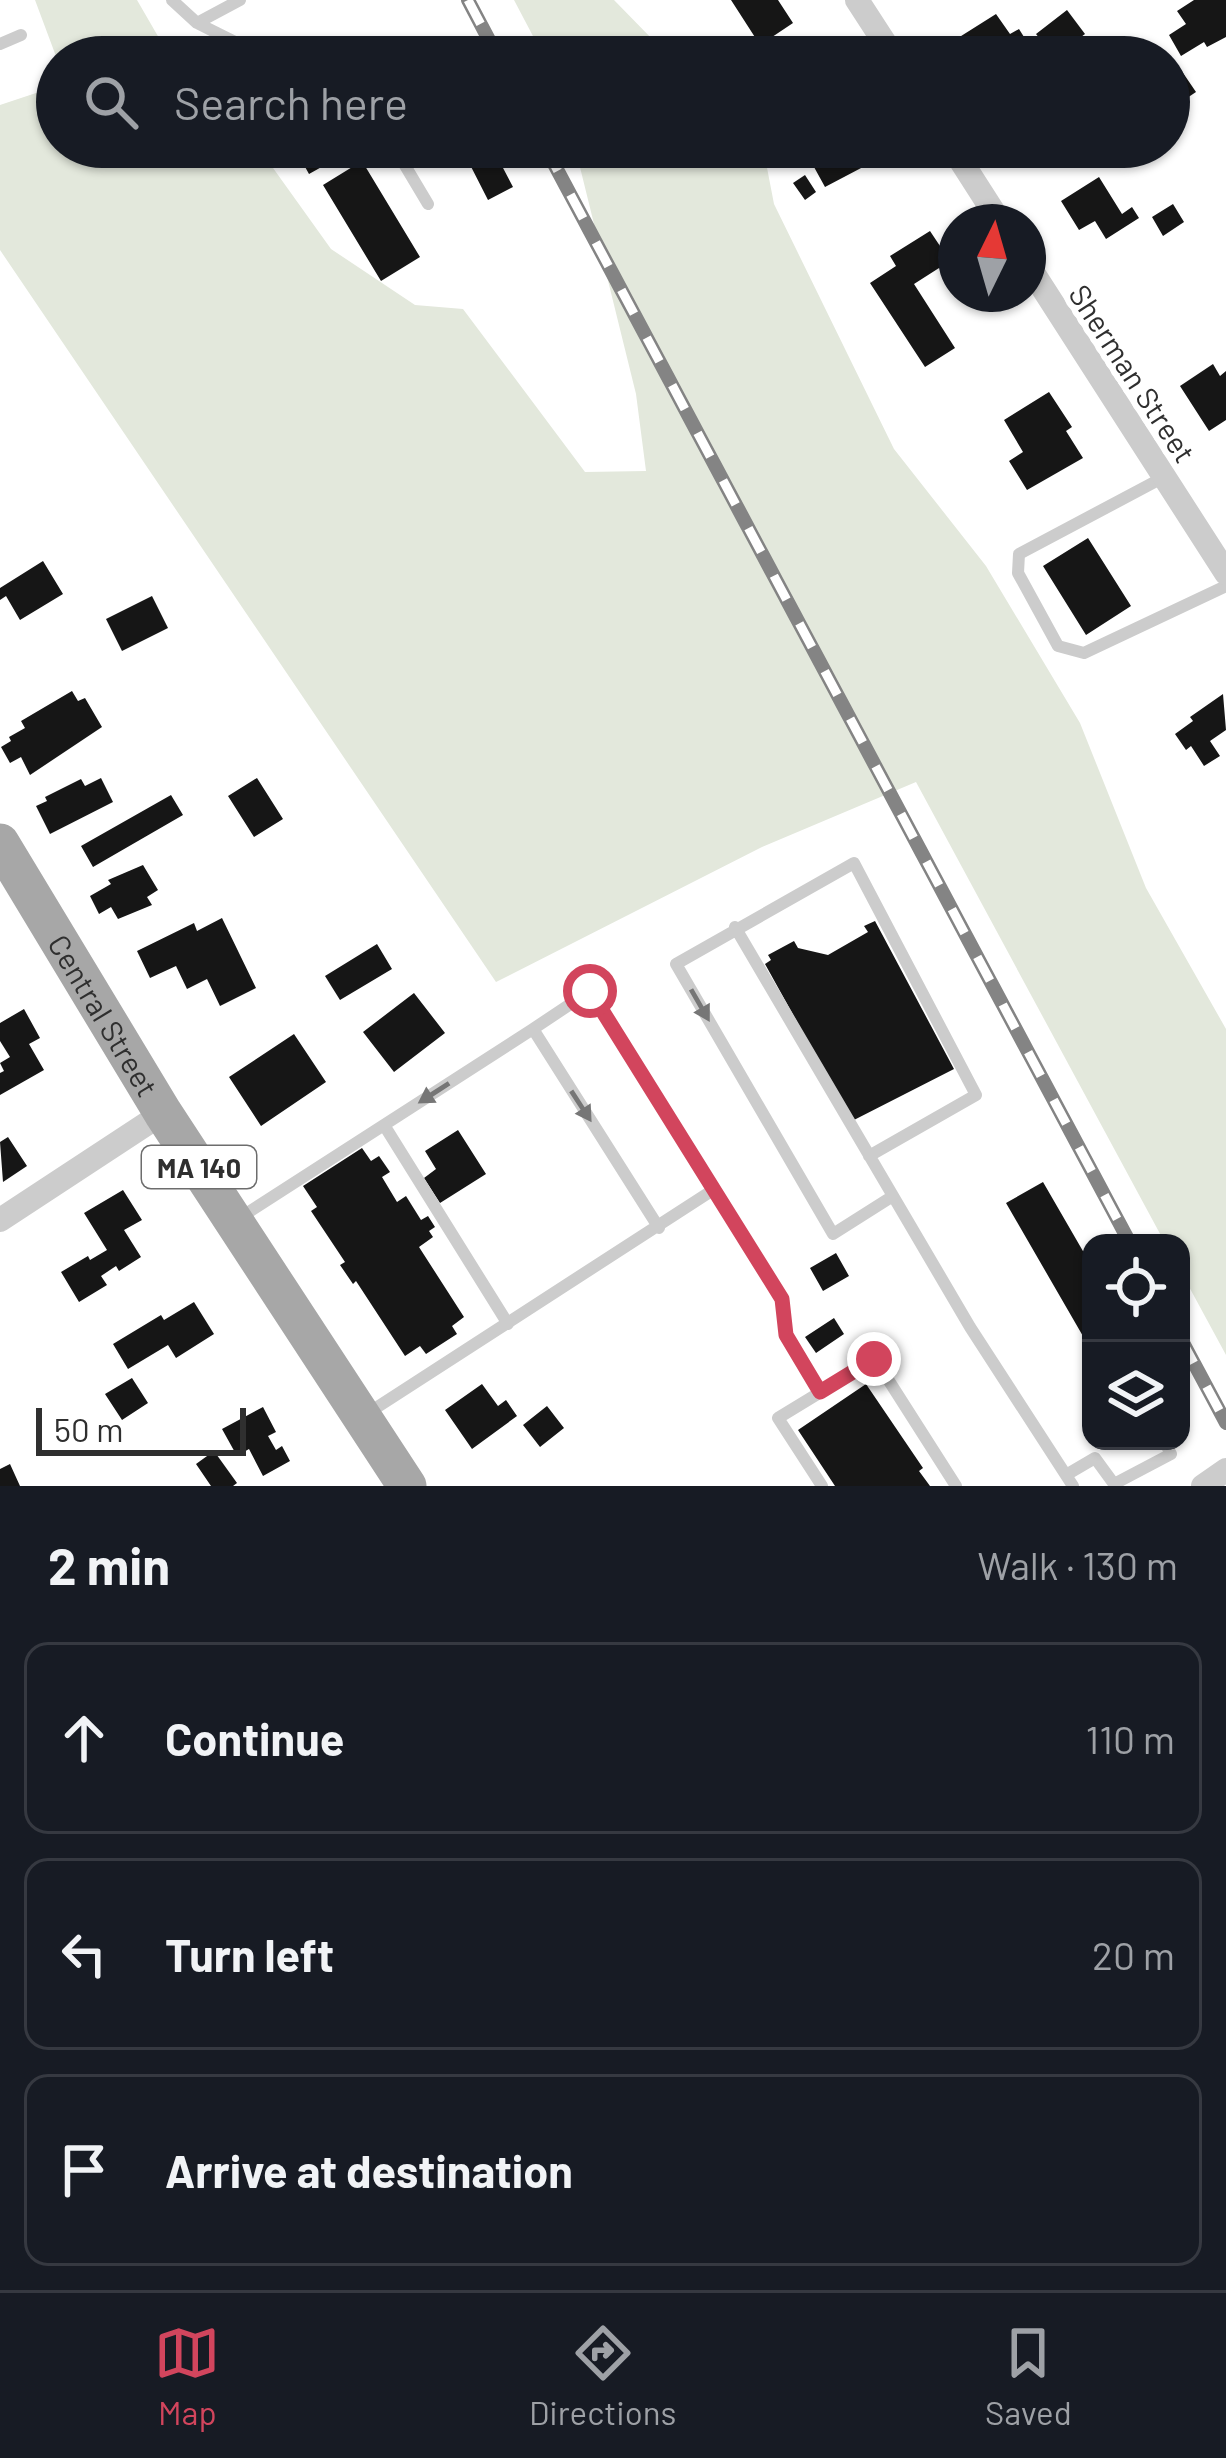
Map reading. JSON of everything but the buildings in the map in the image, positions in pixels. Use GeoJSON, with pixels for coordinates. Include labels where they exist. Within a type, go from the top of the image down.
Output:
{"type":"FeatureCollection","features":[{"type":"Feature","properties":{"kind":"main road","name":"Central Street"},"geometry":{"type":"LineString","coordinates":[[2,850],[164,1113],[407,1486]]}},
{"type":"Feature","properties":{"kind":"street"},"geometry":{"type":"LineString","coordinates":[[857,0],[880,36]]}},
{"type":"Feature","properties":{"kind":"street"},"geometry":{"type":"LineString","coordinates":[[965,168],[988,204]]}},
{"type":"Feature","properties":{"kind":"street","name":"Sherman Street"},"geometry":{"type":"LineString","coordinates":[[1046,293],[1226,573]]}},
{"type":"Feature","properties":{"kind":"street"},"geometry":{"type":"LineString","coordinates":[[0,1220],[164,1113]]}},
{"type":"Feature","properties":{"kind":"street"},"geometry":{"type":"LineString","coordinates":[[1203,1486],[1226,1470]]}},
{"type":"Feature","properties":{"kind":"lane"},"geometry":{"type":"LineString","coordinates":[[172,0],[197,23],[223,36]]}},
{"type":"Feature","properties":{"kind":"lane"},"geometry":{"type":"LineString","coordinates":[[197,23],[240,0]]}},
{"type":"Feature","properties":{"kind":"lane"},"geometry":{"type":"LineString","coordinates":[[0,44],[21,35]]}},
{"type":"Feature","properties":{"kind":"lane"},"geometry":{"type":"LineString","coordinates":[[407,168],[428,204]]}},
{"type":"Feature","properties":{"kind":"lane"},"geometry":{"type":"LineString","coordinates":[[1164,477],[1019,554],[1018,574],[1058,646],[1084,653],[1226,586]]}},
{"type":"Feature","properties":{"kind":"lane"},"geometry":{"type":"LineString","coordinates":[[869,1156],[976,1095],[854,863],[676,964],[833,1234],[893,1196]]}},
{"type":"Feature","properties":{"kind":"lane"},"geometry":{"type":"LineString","coordinates":[[735,927],[970,1327],[1070,1480],[1095,1458],[1114,1484],[1171,1454],[1169,1450]]}},
{"type":"Feature","properties":{"kind":"lane"},"geometry":{"type":"LineString","coordinates":[[234,1221],[590,991],[782,1299],[786,1335],[820,1392]]}},
{"type":"Feature","properties":{"kind":"lane"},"geometry":{"type":"LineString","coordinates":[[533,1030],[659,1228]]}},
{"type":"Feature","properties":{"kind":"lane"},"geometry":{"type":"LineString","coordinates":[[384,1125],[508,1324]]}},
{"type":"Feature","properties":{"kind":"lane"},"geometry":{"type":"LineString","coordinates":[[362,1417],[713,1190]]}},
{"type":"Feature","properties":{"kind":"lane"},"geometry":{"type":"LineString","coordinates":[[822,1486],[778,1418],[874,1359],[956,1486]]}},
{"type":"Feature","properties":{"kind":"shaded area"},"geometry":{"type":"Polygon","coordinates":[[[35,0],[137,0],[158,36],[48,36],[35,0]]]}},
{"type":"Feature","properties":{"kind":"shaded area"},"geometry":{"type":"Polygon","coordinates":[[[514,0],[614,0],[649,36],[533,36],[514,0]]]}},
{"type":"Feature","properties":{"kind":"shaded area"},"geometry":{"type":"Polygon","coordinates":[[[36,93],[36,168],[273,168],[331,249],[415,305],[463,309],[585,472],[646,471],[636,394],[580,168],[767,168],[774,204],[894,449],[986,566],[1080,723],[1146,888],[1226,1029],[1226,1355],[1190,1289],[1190,1234],[1160,1234],[916,782],[762,847],[496,982],[0,250],[0,105],[36,93]]]}},
{"type":"Feature","properties":{"kind":"railway"},"geometry":{"type":"LineString","coordinates":[[468,0],[487,36]]}},
{"type":"Feature","properties":{"kind":"railway"},"geometry":{"type":"LineString","coordinates":[[556,168],[1125,1234]]}},
{"type":"Feature","properties":{"kind":"railway"},"geometry":{"type":"LineString","coordinates":[[1183,1342],[1226,1423]]}},
{"type":"Feature","properties":{"kind":"route"},"geometry":{"type":"LineString","coordinates":[[590,991],[782,1299],[786,1335],[820,1392],[874,1359]]}}]}
